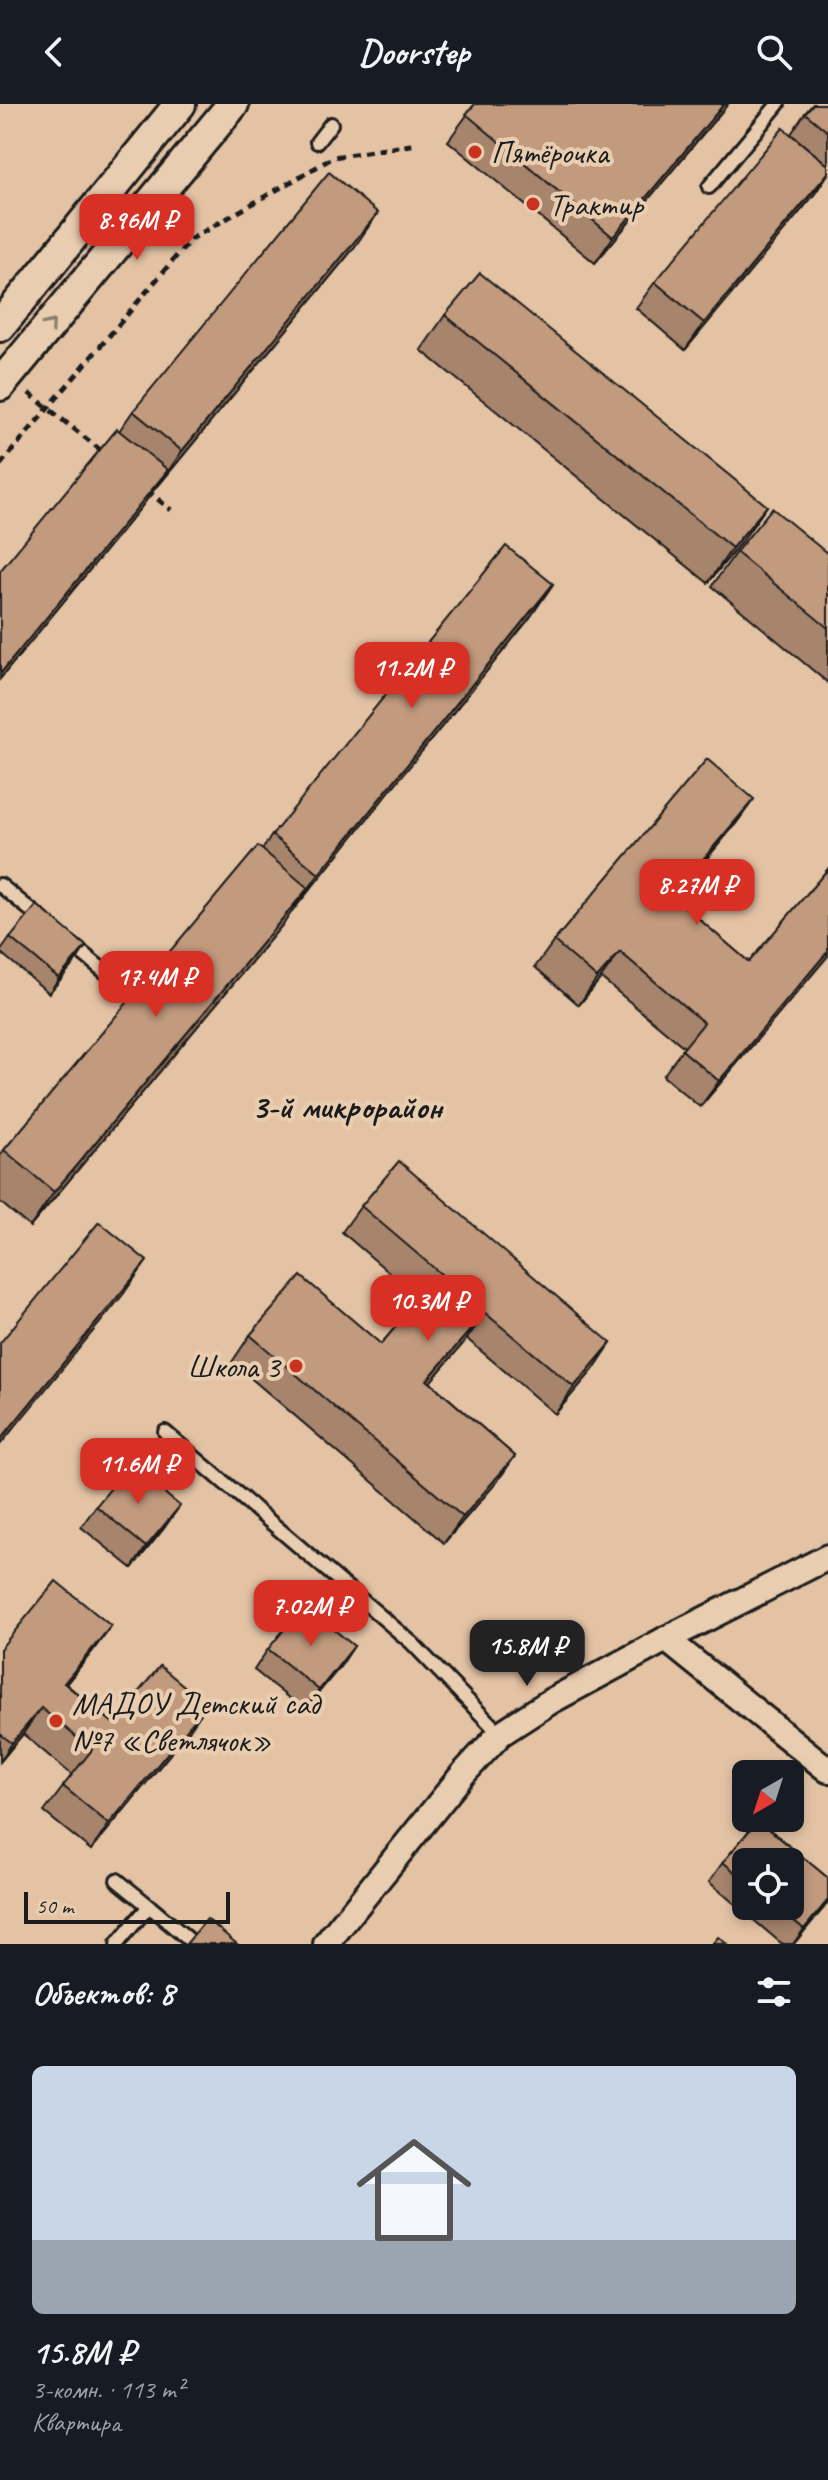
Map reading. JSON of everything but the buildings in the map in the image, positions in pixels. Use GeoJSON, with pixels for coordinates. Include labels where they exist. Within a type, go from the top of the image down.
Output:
{"type":"FeatureCollection","features":[{"type":"Feature","properties":{"kind":"street"},"geometry":{"type":"LineString","coordinates":[[0,326],[180,104]]}},
{"type":"Feature","properties":{"kind":"street"},"geometry":{"type":"LineString","coordinates":[[4,381],[233,104]]}},
{"type":"Feature","properties":{"kind":"street"},"geometry":{"type":"LineString","coordinates":[[326,1944],[463,1774],[500,1734],[551,1701],[828,1557]]}},
{"type":"Feature","properties":{"kind":"street"},"geometry":{"type":"LineString","coordinates":[[666,1639],[828,1770]]}},
{"type":"Feature","properties":{"kind":"lane"},"geometry":{"type":"LineString","coordinates":[[709,187],[778,104]]}},
{"type":"Feature","properties":{"kind":"lane"},"geometry":{"type":"LineString","coordinates":[[317,142],[331,124]]}},
{"type":"Feature","properties":{"kind":"lane"},"geometry":{"type":"LineString","coordinates":[[0,885],[48,925]]}},
{"type":"Feature","properties":{"kind":"lane"},"geometry":{"type":"LineString","coordinates":[[60,935],[109,975]]}},
{"type":"Feature","properties":{"kind":"lane"},"geometry":{"type":"LineString","coordinates":[[165,1432],[412,1643],[500,1734]]}},
{"type":"Feature","properties":{"kind":"lane"},"geometry":{"type":"LineString","coordinates":[[117,1880],[194,1944]]}},
{"type":"Feature","properties":{"kind":"lane"},"geometry":{"type":"LineString","coordinates":[[117,1944],[149,1906]]}},
{"type":"Feature","properties":{"kind":"path"},"geometry":{"type":"LineString","coordinates":[[0,465],[191,239],[334,157],[417,144]]}},
{"type":"Feature","properties":{"kind":"path"},"geometry":{"type":"LineString","coordinates":[[4,381],[48,407],[109,458]]}},
{"type":"Feature","properties":{"kind":"path"},"geometry":{"type":"LineString","coordinates":[[146,489],[171,510]]}},
{"type":"Feature","properties":{"kind":"place","name":"Пятёрочка"},"geometry":{"type":"Point","coordinates":[475,152]}},
{"type":"Feature","properties":{"kind":"place","name":"Трактир"},"geometry":{"type":"Point","coordinates":[533,204]}},
{"type":"Feature","properties":{"kind":"place","name":"Школа 3"},"geometry":{"type":"Point","coordinates":[296,1366]}},
{"type":"Feature","properties":{"kind":"place","name":"МАДОУ Детский сад №7 «Светлячок»"},"geometry":{"type":"Point","coordinates":[56,1721]}},
{"type":"Feature","properties":{"kind":"district","name":"3-й микрорайон"},"geometry":{"type":"Point","coordinates":[347,1106]}}]}
